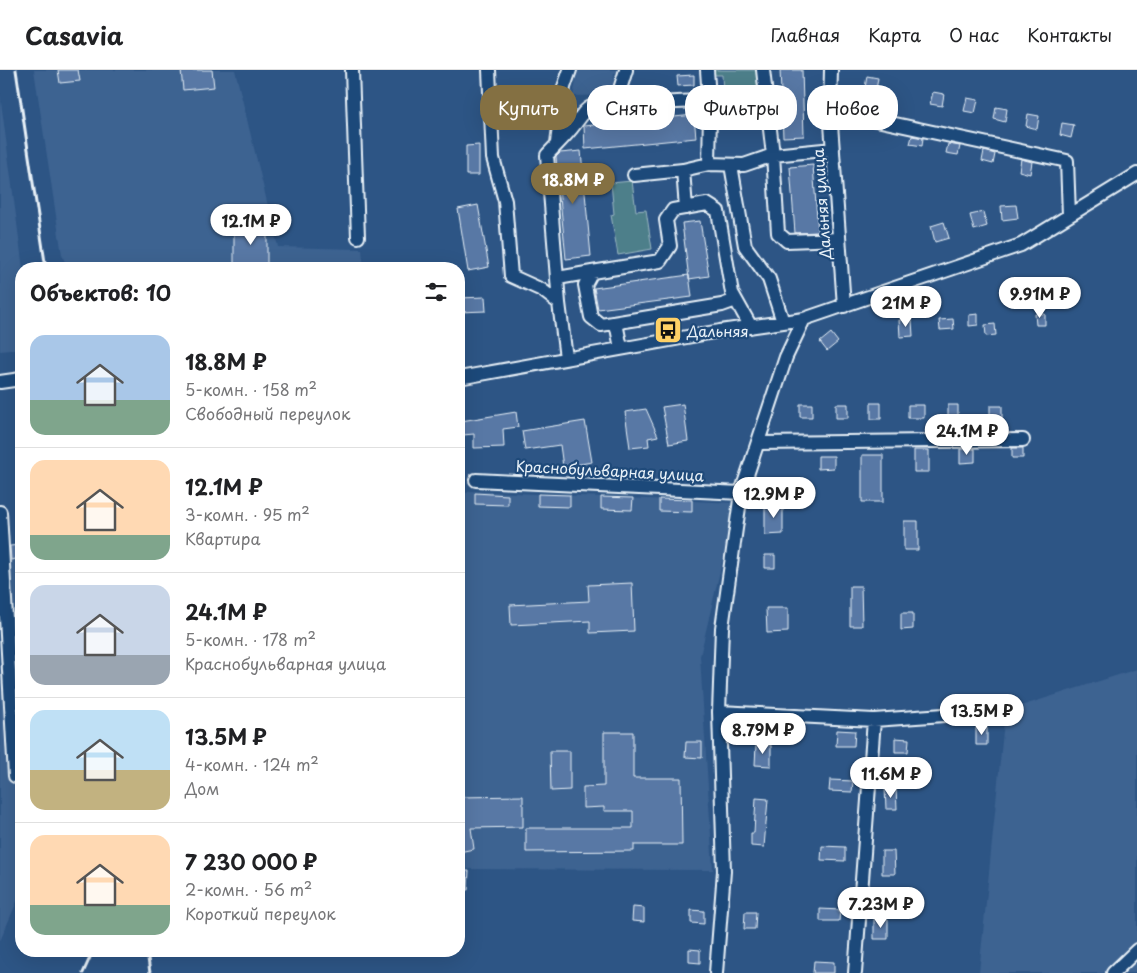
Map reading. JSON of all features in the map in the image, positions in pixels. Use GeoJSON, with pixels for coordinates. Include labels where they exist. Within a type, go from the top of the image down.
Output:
{"type":"FeatureCollection","features":[{"type":"Feature","properties":{"kind":"street"},"geometry":{"type":"LineString","coordinates":[[352,70],[358,237]]}},
{"type":"Feature","properties":{"kind":"street"},"geometry":{"type":"LineString","coordinates":[[489,70],[493,158],[505,201],[511,276],[542,290],[559,302]]}},
{"type":"Feature","properties":{"kind":"street"},"geometry":{"type":"LineString","coordinates":[[557,143],[564,88],[570,70]]}},
{"type":"Feature","properties":{"kind":"street"},"geometry":{"type":"LineString","coordinates":[[621,85],[626,70]]}},
{"type":"Feature","properties":{"kind":"street"},"geometry":{"type":"LineString","coordinates":[[707,70],[708,85]]}},
{"type":"Feature","properties":{"kind":"street"},"geometry":{"type":"LineString","coordinates":[[763,70],[773,155],[778,233],[787,241],[839,239]]}},
{"type":"Feature","properties":{"kind":"street","name":"Дальняя улица"},"geometry":{"type":"LineString","coordinates":[[831,70],[831,85]]}},
{"type":"Feature","properties":{"kind":"street"},"geometry":{"type":"LineString","coordinates":[[566,358],[558,278],[554,260],[547,155],[573,126],[580,114],[587,108]]}},
{"type":"Feature","properties":{"kind":"street"},"geometry":{"type":"LineString","coordinates":[[898,125],[1067,161],[1069,215]]}},
{"type":"Feature","properties":{"kind":"street"},"geometry":{"type":"LineString","coordinates":[[709,164],[710,130]]}},
{"type":"Feature","properties":{"kind":"street","name":"Дальняя улица"},"geometry":{"type":"LineString","coordinates":[[832,130],[844,306]]}},
{"type":"Feature","properties":{"kind":"street"},"geometry":{"type":"LineString","coordinates":[[634,175],[683,170],[709,164],[744,165],[773,155],[833,149]]}},
{"type":"Feature","properties":{"kind":"street"},"geometry":{"type":"LineString","coordinates":[[731,165],[745,246],[769,279],[783,322]]}},
{"type":"Feature","properties":{"kind":"street"},"geometry":{"type":"LineString","coordinates":[[683,170],[686,208]]}},
{"type":"Feature","properties":{"kind":"street"},"geometry":{"type":"LineString","coordinates":[[465,377],[621,348],[804,319],[1021,245],[1137,174]]}},
{"type":"Feature","properties":{"kind":"street"},"geometry":{"type":"LineString","coordinates":[[558,278],[660,261],[670,246],[666,220],[673,210],[706,204],[718,211],[732,293],[751,326]]}},
{"type":"Feature","properties":{"kind":"street"},"geometry":{"type":"LineString","coordinates":[[592,272],[585,285],[590,317],[601,325],[722,306],[736,300]]}},
{"type":"Feature","properties":{"kind":"street"},"geometry":{"type":"LineString","coordinates":[[716,973],[724,871],[719,712],[722,628],[742,493],[786,357],[804,319]]}},
{"type":"Feature","properties":{"kind":"street"},"geometry":{"type":"LineString","coordinates":[[616,323],[621,348]]}},
{"type":"Feature","properties":{"kind":"street"},"geometry":{"type":"LineString","coordinates":[[0,382],[15,380]]}},
{"type":"Feature","properties":{"kind":"street"},"geometry":{"type":"LineString","coordinates":[[759,443],[1023,440]]}},
{"type":"Feature","properties":{"kind":"street","name":"Краснобульварная улица"},"geometry":{"type":"LineString","coordinates":[[476,480],[742,493]]}},
{"type":"Feature","properties":{"kind":"street"},"geometry":{"type":"LineString","coordinates":[[0,512],[4,624],[15,776]]}},
{"type":"Feature","properties":{"kind":"street"},"geometry":{"type":"LineString","coordinates":[[719,712],[874,720],[1000,711]]}},
{"type":"Feature","properties":{"kind":"street"},"geometry":{"type":"LineString","coordinates":[[855,973],[874,720]]}},
{"type":"Feature","properties":{"kind":"street"},"geometry":{"type":"LineString","coordinates":[[1114,973],[1137,950]]}},
{"type":"Feature","properties":{"kind":"shaded area"},"geometry":{"type":"Polygon","coordinates":[[[34,70],[235,70],[278,247],[362,249],[363,262],[65,262],[62,255],[34,70]]]}},
{"type":"Feature","properties":{"kind":"shaded area"},"geometry":{"type":"Polygon","coordinates":[[[578,70],[621,70],[621,73],[614,73],[613,85],[587,85],[587,96],[577,96],[577,85],[575,85],[578,70]]]}},
{"type":"Feature","properties":{"kind":"shaded area"},"geometry":{"type":"Polygon","coordinates":[[[0,94],[22,262],[15,262],[15,350],[0,351],[0,94]]]}},
{"type":"Feature","properties":{"kind":"shaded area"},"geometry":{"type":"Polygon","coordinates":[[[471,491],[736,503],[700,656],[713,870],[465,869],[465,494],[471,491]]]}},
{"type":"Feature","properties":{"kind":"shaded area"},"geometry":{"type":"Polygon","coordinates":[[[15,548],[15,906],[0,941],[0,550],[15,548]]]}},
{"type":"Feature","properties":{"kind":"shaded area"},"geometry":{"type":"Polygon","coordinates":[[[1137,669],[1137,973],[979,973],[1005,711],[1137,669]]]}},
{"type":"Feature","properties":{"kind":"green space"},"geometry":{"type":"Polygon","coordinates":[[[713,70],[758,70],[759,85],[723,85],[722,75],[713,75],[713,70]]]}},
{"type":"Feature","properties":{"kind":"green space"},"geometry":{"type":"Polygon","coordinates":[[[632,181],[636,211],[646,210],[652,249],[618,255],[611,215],[614,214],[611,183],[632,181]]]}},
{"type":"Feature","properties":{"kind":"building"},"geometry":{"type":"Polygon","coordinates":[[[58,70],[78,70],[80,81],[60,83],[58,70]]]}},
{"type":"Feature","properties":{"kind":"building"},"geometry":{"type":"Polygon","coordinates":[[[181,70],[212,70],[214,87],[183,90],[181,70]]]}},
{"type":"Feature","properties":{"kind":"building"},"geometry":{"type":"Polygon","coordinates":[[[780,70],[802,70],[804,136],[783,137],[783,130],[797,130],[797,85],[781,85],[780,70]]]}},
{"type":"Feature","properties":{"kind":"building"},"geometry":{"type":"Polygon","coordinates":[[[694,75],[694,85],[678,86],[677,76],[694,75]]]}},
{"type":"Feature","properties":{"kind":"building"},"geometry":{"type":"Polygon","coordinates":[[[867,76],[878,78],[877,85],[866,85],[867,76]]]}},
{"type":"Feature","properties":{"kind":"building"},"geometry":{"type":"Polygon","coordinates":[[[933,92],[944,94],[942,106],[930,104],[933,92]]]}},
{"type":"Feature","properties":{"kind":"building"},"geometry":{"type":"Polygon","coordinates":[[[967,98],[978,100],[975,113],[964,111],[967,98]]]}},
{"type":"Feature","properties":{"kind":"building"},"geometry":{"type":"Polygon","coordinates":[[[996,107],[1007,109],[1005,122],[994,119],[996,107]]]}},
{"type":"Feature","properties":{"kind":"building"},"geometry":{"type":"Polygon","coordinates":[[[1028,114],[1039,116],[1037,129],[1026,126],[1028,114]]]}},
{"type":"Feature","properties":{"kind":"building"},"geometry":{"type":"Polygon","coordinates":[[[685,116],[685,130],[695,130],[696,138],[585,149],[584,126],[587,126],[587,130],[675,130],[675,117],[685,116]]]}},
{"type":"Feature","properties":{"kind":"building"},"geometry":{"type":"Polygon","coordinates":[[[1062,123],[1074,125],[1071,138],[1060,135],[1062,123]]]}},
{"type":"Feature","properties":{"kind":"building"},"geometry":{"type":"Polygon","coordinates":[[[912,136],[923,138],[922,146],[910,144],[912,136]]]}},
{"type":"Feature","properties":{"kind":"building"},"geometry":{"type":"Polygon","coordinates":[[[948,144],[960,146],[958,155],[946,153],[948,144]]]}},
{"type":"Feature","properties":{"kind":"building"},"geometry":{"type":"Polygon","coordinates":[[[479,145],[479,175],[466,175],[466,146],[479,145]]]}},
{"type":"Feature","properties":{"kind":"building"},"geometry":{"type":"Polygon","coordinates":[[[581,151],[591,256],[566,259],[556,157],[560,153],[581,151]]]}},
{"type":"Feature","properties":{"kind":"building"},"geometry":{"type":"Polygon","coordinates":[[[984,151],[995,154],[993,164],[982,161],[984,151]]]}},
{"type":"Feature","properties":{"kind":"building"},"geometry":{"type":"Polygon","coordinates":[[[1021,159],[1032,162],[1030,174],[1019,171],[1021,159]]]}},
{"type":"Feature","properties":{"kind":"building"},"geometry":{"type":"Polygon","coordinates":[[[813,165],[818,232],[795,233],[790,167],[813,165]]]}},
{"type":"Feature","properties":{"kind":"building"},"geometry":{"type":"Polygon","coordinates":[[[478,205],[489,267],[468,271],[458,209],[478,205]]]}},
{"type":"Feature","properties":{"kind":"building"},"geometry":{"type":"Polygon","coordinates":[[[1016,205],[1018,218],[1002,220],[1001,206],[1016,205]]]}},
{"type":"Feature","properties":{"kind":"building"},"geometry":{"type":"Polygon","coordinates":[[[983,212],[987,226],[974,230],[970,215],[983,212]]]}},
{"type":"Feature","properties":{"kind":"building"},"geometry":{"type":"Polygon","coordinates":[[[700,221],[709,276],[689,279],[682,223],[700,221]]]}},
{"type":"Feature","properties":{"kind":"building"},"geometry":{"type":"Polygon","coordinates":[[[267,222],[267,262],[234,262],[234,223],[267,222]]]}},
{"type":"Feature","properties":{"kind":"building"},"geometry":{"type":"Polygon","coordinates":[[[944,222],[949,238],[935,242],[931,226],[944,222]]]}},
{"type":"Feature","properties":{"kind":"building"},"geometry":{"type":"Polygon","coordinates":[[[689,275],[692,297],[598,309],[594,288],[689,275]]]}},
{"type":"Feature","properties":{"kind":"building"},"geometry":{"type":"Polygon","coordinates":[[[485,297],[486,311],[465,312],[465,298],[485,297]]]}},
{"type":"Feature","properties":{"kind":"building"},"geometry":{"type":"Polygon","coordinates":[[[978,314],[978,325],[969,326],[969,315],[978,314]]]}},
{"type":"Feature","properties":{"kind":"building"},"geometry":{"type":"Polygon","coordinates":[[[1035,314],[1045,314],[1045,325],[1036,325],[1035,314]]]}},
{"type":"Feature","properties":{"kind":"building"},"geometry":{"type":"Polygon","coordinates":[[[953,319],[954,329],[940,330],[939,320],[953,319]]]}},
{"type":"Feature","properties":{"kind":"building"},"geometry":{"type":"Polygon","coordinates":[[[899,320],[912,320],[913,336],[900,337],[899,320]]]}},
{"type":"Feature","properties":{"kind":"building"},"geometry":{"type":"Polygon","coordinates":[[[995,324],[996,335],[986,336],[985,325],[995,324]]]}},
{"type":"Feature","properties":{"kind":"building"},"geometry":{"type":"Polygon","coordinates":[[[831,333],[838,342],[827,351],[820,342],[831,333]]]}},
{"type":"Feature","properties":{"kind":"building"},"geometry":{"type":"Polygon","coordinates":[[[871,403],[881,403],[881,419],[871,419],[871,403]]]}},
{"type":"Feature","properties":{"kind":"building"},"geometry":{"type":"Polygon","coordinates":[[[683,404],[688,441],[669,444],[662,407],[683,404]]]}},
{"type":"Feature","properties":{"kind":"building"},"geometry":{"type":"Polygon","coordinates":[[[800,404],[812,404],[812,417],[800,417],[800,404]]]}},
{"type":"Feature","properties":{"kind":"building"},"geometry":{"type":"Polygon","coordinates":[[[836,404],[848,404],[848,418],[836,418],[836,404]]]}},
{"type":"Feature","properties":{"kind":"building"},"geometry":{"type":"Polygon","coordinates":[[[908,405],[924,405],[924,418],[908,418],[908,405]]]}},
{"type":"Feature","properties":{"kind":"building"},"geometry":{"type":"Polygon","coordinates":[[[948,405],[958,405],[958,419],[948,419],[948,405]]]}},
{"type":"Feature","properties":{"kind":"building"},"geometry":{"type":"Polygon","coordinates":[[[990,406],[1002,406],[1002,420],[990,420],[990,406]]]}},
{"type":"Feature","properties":{"kind":"building"},"geometry":{"type":"Polygon","coordinates":[[[646,409],[658,436],[648,438],[649,446],[630,448],[625,412],[646,409]]]}},
{"type":"Feature","properties":{"kind":"building"},"geometry":{"type":"Polygon","coordinates":[[[516,412],[518,427],[503,429],[504,447],[474,448],[474,434],[465,435],[465,420],[516,412]]]}},
{"type":"Feature","properties":{"kind":"building"},"geometry":{"type":"Polygon","coordinates":[[[585,421],[592,462],[563,467],[560,445],[525,450],[522,431],[585,421]]]}},
{"type":"Feature","properties":{"kind":"building"},"geometry":{"type":"Polygon","coordinates":[[[1012,448],[1023,448],[1023,458],[1012,458],[1012,448]]]}},
{"type":"Feature","properties":{"kind":"building"},"geometry":{"type":"Polygon","coordinates":[[[960,449],[975,449],[975,462],[960,463],[960,449]]]}},
{"type":"Feature","properties":{"kind":"building"},"geometry":{"type":"Polygon","coordinates":[[[914,450],[929,450],[929,472],[914,472],[914,450]]]}},
{"type":"Feature","properties":{"kind":"building"},"geometry":{"type":"Polygon","coordinates":[[[862,455],[883,455],[883,502],[862,502],[862,455]]]}},
{"type":"Feature","properties":{"kind":"building"},"geometry":{"type":"Polygon","coordinates":[[[818,456],[834,456],[834,468],[818,469],[818,456]]]}},
{"type":"Feature","properties":{"kind":"building"},"geometry":{"type":"Polygon","coordinates":[[[475,493],[508,495],[508,505],[475,504],[475,493]]]}},
{"type":"Feature","properties":{"kind":"building"},"geometry":{"type":"Polygon","coordinates":[[[538,494],[570,495],[570,507],[538,506],[538,494]]]}},
{"type":"Feature","properties":{"kind":"building"},"geometry":{"type":"Polygon","coordinates":[[[601,497],[633,498],[632,510],[601,509],[601,497]]]}},
{"type":"Feature","properties":{"kind":"building"},"geometry":{"type":"Polygon","coordinates":[[[659,499],[692,500],[692,512],[659,511],[659,499]]]}},
{"type":"Feature","properties":{"kind":"building"},"geometry":{"type":"Polygon","coordinates":[[[765,503],[783,503],[783,534],[765,535],[765,503]]]}},
{"type":"Feature","properties":{"kind":"building"},"geometry":{"type":"Polygon","coordinates":[[[904,521],[918,521],[918,550],[904,550],[904,521]]]}},
{"type":"Feature","properties":{"kind":"building"},"geometry":{"type":"Polygon","coordinates":[[[10,546],[15,546],[15,559],[11,560],[10,546]]]}},
{"type":"Feature","properties":{"kind":"building"},"geometry":{"type":"Polygon","coordinates":[[[765,555],[775,555],[775,568],[765,568],[765,555]]]}},
{"type":"Feature","properties":{"kind":"building"},"geometry":{"type":"Polygon","coordinates":[[[632,583],[634,631],[590,633],[590,621],[511,625],[510,605],[589,601],[588,585],[632,583]]]}},
{"type":"Feature","properties":{"kind":"building"},"geometry":{"type":"Polygon","coordinates":[[[850,586],[861,586],[862,626],[850,626],[850,586]]]}},
{"type":"Feature","properties":{"kind":"building"},"geometry":{"type":"Polygon","coordinates":[[[766,608],[788,608],[788,632],[767,633],[766,608]]]}},
{"type":"Feature","properties":{"kind":"building"},"geometry":{"type":"Polygon","coordinates":[[[901,613],[913,613],[913,629],[901,630],[901,613]]]}},
{"type":"Feature","properties":{"kind":"building"},"geometry":{"type":"Polygon","coordinates":[[[976,728],[987,728],[987,745],[976,745],[976,728]]]}},
{"type":"Feature","properties":{"kind":"building"},"geometry":{"type":"Polygon","coordinates":[[[837,730],[855,731],[854,746],[836,746],[837,730]]]}},
{"type":"Feature","properties":{"kind":"building"},"geometry":{"type":"Polygon","coordinates":[[[604,732],[633,732],[633,778],[681,778],[682,845],[634,845],[634,851],[526,852],[526,828],[633,828],[633,811],[604,811],[604,807],[583,808],[583,787],[604,786],[604,732]]]}},
{"type":"Feature","properties":{"kind":"building"},"geometry":{"type":"Polygon","coordinates":[[[895,738],[909,739],[908,752],[895,752],[895,738]]]}},
{"type":"Feature","properties":{"kind":"building"},"geometry":{"type":"Polygon","coordinates":[[[686,742],[702,742],[702,758],[685,757],[686,742]]]}},
{"type":"Feature","properties":{"kind":"building"},"geometry":{"type":"Polygon","coordinates":[[[756,745],[771,745],[771,766],[755,765],[756,745]]]}},
{"type":"Feature","properties":{"kind":"building"},"geometry":{"type":"Polygon","coordinates":[[[550,751],[570,751],[570,790],[551,791],[550,751]]]}},
{"type":"Feature","properties":{"kind":"building"},"geometry":{"type":"Polygon","coordinates":[[[830,780],[853,781],[852,792],[829,791],[830,780]]]}},
{"type":"Feature","properties":{"kind":"building"},"geometry":{"type":"Polygon","coordinates":[[[885,788],[896,788],[897,809],[886,809],[885,788]]]}},
{"type":"Feature","properties":{"kind":"building"},"geometry":{"type":"Polygon","coordinates":[[[523,796],[523,827],[471,828],[474,849],[465,851],[465,797],[523,796]]]}},
{"type":"Feature","properties":{"kind":"building"},"geometry":{"type":"Polygon","coordinates":[[[756,798],[768,799],[764,847],[751,846],[751,833],[754,833],[756,798]]]}},
{"type":"Feature","properties":{"kind":"building"},"geometry":{"type":"Polygon","coordinates":[[[822,846],[845,847],[845,861],[821,860],[822,846]]]}},
{"type":"Feature","properties":{"kind":"building"},"geometry":{"type":"Polygon","coordinates":[[[882,851],[894,851],[895,874],[882,874],[882,851]]]}},
{"type":"Feature","properties":{"kind":"building"},"geometry":{"type":"Polygon","coordinates":[[[465,871],[469,871],[468,890],[465,890],[465,871]]]}},
{"type":"Feature","properties":{"kind":"building"},"geometry":{"type":"Polygon","coordinates":[[[633,907],[644,908],[644,922],[632,921],[633,907]]]}},
{"type":"Feature","properties":{"kind":"building"},"geometry":{"type":"Polygon","coordinates":[[[820,909],[840,910],[839,921],[820,921],[820,909]]]}},
{"type":"Feature","properties":{"kind":"building"},"geometry":{"type":"Polygon","coordinates":[[[691,910],[704,911],[704,924],[691,923],[691,910]]]}},
{"type":"Feature","properties":{"kind":"building"},"geometry":{"type":"Polygon","coordinates":[[[745,912],[756,912],[755,929],[744,929],[745,912]]]}},
{"type":"Feature","properties":{"kind":"building"},"geometry":{"type":"Polygon","coordinates":[[[874,919],[888,919],[888,939],[874,939],[874,919]]]}},
{"type":"Feature","properties":{"kind":"building"},"geometry":{"type":"Polygon","coordinates":[[[689,949],[700,950],[700,963],[689,962],[689,949]]]}},
{"type":"Feature","properties":{"kind":"building"},"geometry":{"type":"Polygon","coordinates":[[[814,961],[834,962],[834,973],[813,973],[814,961]]]}},
{"type":"Feature","properties":{"kind":"railway"},"geometry":{"type":"LineString","coordinates":[[16,70],[45,262]]}},
{"type":"Feature","properties":{"kind":"railway"},"geometry":{"type":"LineString","coordinates":[[83,973],[90,957]]}},
{"type":"Feature","properties":{"kind":"railway"},"geometry":{"type":"LineString","coordinates":[[148,957],[150,973]]}},
{"type":"Feature","properties":{"kind":"place","name":"Дальняя"},"geometry":{"type":"Point","coordinates":[668,330]}}]}
